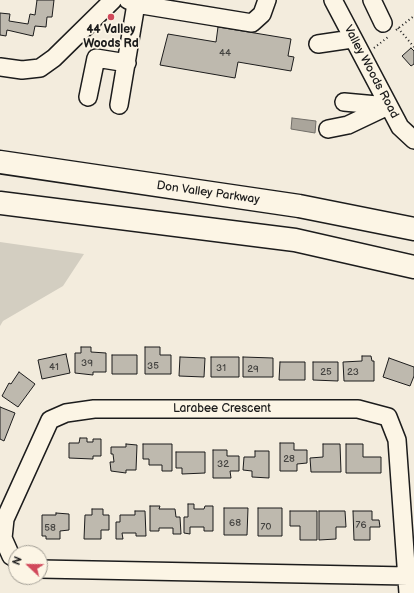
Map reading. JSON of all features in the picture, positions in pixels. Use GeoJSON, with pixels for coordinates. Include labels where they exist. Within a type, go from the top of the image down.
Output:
{"type":"FeatureCollection","features":[{"type":"Feature","properties":{"kind":"highway","name":"Don Valley Parkway"},"geometry":{"type":"LineString","coordinates":[[0,162],[299,206],[414,229]]}},
{"type":"Feature","properties":{"kind":"highway"},"geometry":{"type":"LineString","coordinates":[[0,203],[295,240],[414,267]]}},
{"type":"Feature","properties":{"kind":"street"},"geometry":{"type":"LineString","coordinates":[[0,67],[22,70],[40,68],[54,58],[113,0]]}},
{"type":"Feature","properties":{"kind":"street"},"geometry":{"type":"LineString","coordinates":[[119,105],[127,63],[132,2],[252,23],[262,14],[266,0]]}},
{"type":"Feature","properties":{"kind":"street","name":"Valley Woods Road"},"geometry":{"type":"LineString","coordinates":[[333,0],[352,39],[400,127],[414,140]]}},
{"type":"Feature","properties":{"kind":"street"},"geometry":{"type":"LineString","coordinates":[[372,0],[391,26]]}},
{"type":"Feature","properties":{"kind":"street"},"geometry":{"type":"LineString","coordinates":[[318,44],[352,39]]}},
{"type":"Feature","properties":{"kind":"street"},"geometry":{"type":"LineString","coordinates":[[88,97],[96,58],[127,63]]}},
{"type":"Feature","properties":{"kind":"street"},"geometry":{"type":"LineString","coordinates":[[344,102],[388,106]]}},
{"type":"Feature","properties":{"kind":"street"},"geometry":{"type":"LineString","coordinates":[[328,129],[348,125],[388,106]]}},
{"type":"Feature","properties":{"kind":"street","name":"Larabee Crescent"},"geometry":{"type":"LineString","coordinates":[[8,549],[3,538],[6,519],[50,420],[66,413],[94,409],[358,409],[388,417],[397,440],[408,576],[408,593]]}},
{"type":"Feature","properties":{"kind":"street"},"geometry":{"type":"LineString","coordinates":[[48,569],[408,576]]}},
{"type":"Feature","properties":{"kind":"path"},"geometry":{"type":"LineString","coordinates":[[391,26],[414,47]]}},
{"type":"Feature","properties":{"kind":"shaded area"},"geometry":{"type":"Polygon","coordinates":[[[292,118],[316,121],[315,133],[291,129],[292,118]]]}},
{"type":"Feature","properties":{"kind":"shaded area"},"geometry":{"type":"Polygon","coordinates":[[[0,242],[84,254],[63,286],[3,321],[0,326],[0,242]]]}},
{"type":"Feature","properties":{"kind":"building"},"geometry":{"type":"Polygon","coordinates":[[[37,0],[54,0],[52,17],[47,17],[46,27],[35,26],[33,36],[7,30],[6,36],[0,35],[0,13],[10,14],[9,21],[28,24],[30,14],[35,15],[37,0]]]}},
{"type":"Feature","properties":{"kind":"building"},"geometry":{"type":"Polygon","coordinates":[[[218,27],[291,39],[288,56],[294,57],[291,71],[238,62],[235,78],[160,65],[168,34],[216,42],[218,27]]]}},
{"type":"Feature","properties":{"kind":"building"},"geometry":{"type":"Polygon","coordinates":[[[411,48],[414,51],[414,64],[411,66],[402,56],[411,48]]]}},
{"type":"Feature","properties":{"kind":"building"},"geometry":{"type":"Polygon","coordinates":[[[81,347],[91,347],[91,352],[106,353],[106,372],[93,372],[93,375],[75,373],[75,353],[81,353],[81,347]]]}},
{"type":"Feature","properties":{"kind":"building"},"geometry":{"type":"Polygon","coordinates":[[[145,347],[160,347],[160,355],[171,355],[171,374],[145,374],[145,347]]]}},
{"type":"Feature","properties":{"kind":"building"},"geometry":{"type":"Polygon","coordinates":[[[66,354],[70,373],[42,379],[38,360],[66,354]]]}},
{"type":"Feature","properties":{"kind":"building"},"geometry":{"type":"Polygon","coordinates":[[[112,355],[137,355],[137,374],[112,374],[112,355]]]}},
{"type":"Feature","properties":{"kind":"building"},"geometry":{"type":"Polygon","coordinates":[[[362,356],[371,356],[372,361],[374,361],[374,381],[344,381],[343,362],[362,361],[362,356]]]}},
{"type":"Feature","properties":{"kind":"building"},"geometry":{"type":"Polygon","coordinates":[[[180,357],[205,358],[204,377],[179,376],[180,357]]]}},
{"type":"Feature","properties":{"kind":"building"},"geometry":{"type":"Polygon","coordinates":[[[211,357],[239,357],[239,377],[211,377],[211,357]]]}},
{"type":"Feature","properties":{"kind":"building"},"geometry":{"type":"Polygon","coordinates":[[[243,357],[273,358],[273,377],[243,377],[243,357]]]}},
{"type":"Feature","properties":{"kind":"building"},"geometry":{"type":"Polygon","coordinates":[[[389,358],[414,367],[414,376],[410,386],[383,377],[389,358]]]}},
{"type":"Feature","properties":{"kind":"building"},"geometry":{"type":"Polygon","coordinates":[[[280,362],[305,362],[305,380],[279,380],[280,362]]]}},
{"type":"Feature","properties":{"kind":"building"},"geometry":{"type":"Polygon","coordinates":[[[313,362],[338,362],[338,381],[313,380],[313,362]]]}},
{"type":"Feature","properties":{"kind":"building"},"geometry":{"type":"Polygon","coordinates":[[[19,372],[35,384],[18,407],[2,396],[9,383],[11,384],[19,372]]]}},
{"type":"Feature","properties":{"kind":"building"},"geometry":{"type":"Polygon","coordinates":[[[0,407],[15,413],[4,441],[0,439],[0,407]]]}},
{"type":"Feature","properties":{"kind":"building"},"geometry":{"type":"Polygon","coordinates":[[[80,438],[87,438],[87,442],[93,442],[93,439],[101,439],[101,456],[93,456],[93,459],[69,458],[69,443],[79,443],[80,438]]]}},
{"type":"Feature","properties":{"kind":"building"},"geometry":{"type":"Polygon","coordinates":[[[280,443],[294,443],[294,450],[307,450],[307,463],[297,464],[297,471],[280,471],[280,443]]]}},
{"type":"Feature","properties":{"kind":"building"},"geometry":{"type":"Polygon","coordinates":[[[126,444],[137,445],[136,470],[126,470],[126,473],[111,471],[110,462],[114,462],[113,454],[111,454],[111,447],[126,447],[126,444]]]}},
{"type":"Feature","properties":{"kind":"building"},"geometry":{"type":"Polygon","coordinates":[[[143,444],[172,444],[172,471],[162,471],[162,465],[149,465],[149,459],[143,459],[143,444]]]}},
{"type":"Feature","properties":{"kind":"building"},"geometry":{"type":"Polygon","coordinates":[[[323,444],[340,444],[341,472],[311,472],[310,458],[323,457],[323,444]]]}},
{"type":"Feature","properties":{"kind":"building"},"geometry":{"type":"Polygon","coordinates":[[[346,444],[363,444],[363,457],[381,457],[381,473],[346,473],[346,444]]]}},
{"type":"Feature","properties":{"kind":"building"},"geometry":{"type":"Polygon","coordinates":[[[213,450],[227,450],[227,456],[239,456],[239,471],[230,471],[231,478],[213,478],[213,450]]]}},
{"type":"Feature","properties":{"kind":"building"},"geometry":{"type":"Polygon","coordinates":[[[255,451],[269,451],[269,478],[252,477],[252,471],[243,470],[244,457],[255,457],[255,451]]]}},
{"type":"Feature","properties":{"kind":"building"},"geometry":{"type":"Polygon","coordinates":[[[176,452],[205,452],[205,473],[182,474],[182,468],[176,468],[176,452]]]}},
{"type":"Feature","properties":{"kind":"building"},"geometry":{"type":"Polygon","coordinates":[[[188,504],[194,504],[194,509],[204,509],[205,506],[213,506],[213,531],[204,531],[204,527],[190,527],[190,534],[184,533],[184,517],[188,517],[188,504]]]}},
{"type":"Feature","properties":{"kind":"building"},"geometry":{"type":"Polygon","coordinates":[[[150,506],[160,506],[159,509],[175,509],[176,517],[180,517],[181,534],[173,534],[173,528],[159,528],[159,531],[150,531],[150,506]]]}},
{"type":"Feature","properties":{"kind":"building"},"geometry":{"type":"Polygon","coordinates":[[[224,508],[248,508],[247,535],[224,535],[224,508]]]}},
{"type":"Feature","properties":{"kind":"building"},"geometry":{"type":"Polygon","coordinates":[[[258,508],[282,508],[282,536],[258,536],[258,508]]]}},
{"type":"Feature","properties":{"kind":"building"},"geometry":{"type":"Polygon","coordinates":[[[92,509],[103,509],[103,515],[109,515],[109,530],[101,530],[101,539],[84,539],[85,515],[92,515],[92,509]]]}},
{"type":"Feature","properties":{"kind":"building"},"geometry":{"type":"Polygon","coordinates":[[[135,511],[145,511],[146,536],[136,536],[136,533],[122,533],[123,539],[116,539],[116,522],[120,522],[120,515],[135,515],[135,511]]]}},
{"type":"Feature","properties":{"kind":"building"},"geometry":{"type":"Polygon","coordinates":[[[290,511],[317,511],[317,540],[300,540],[300,526],[290,526],[290,511]]]}},
{"type":"Feature","properties":{"kind":"building"},"geometry":{"type":"Polygon","coordinates":[[[319,511],[345,511],[346,527],[336,527],[336,539],[319,540],[319,511]]]}},
{"type":"Feature","properties":{"kind":"building"},"geometry":{"type":"Polygon","coordinates":[[[353,511],[372,511],[372,520],[379,520],[380,527],[370,527],[370,540],[354,540],[353,511]]]}},
{"type":"Feature","properties":{"kind":"building"},"geometry":{"type":"Polygon","coordinates":[[[56,513],[69,514],[69,530],[60,531],[60,539],[46,539],[46,536],[42,536],[42,515],[56,515],[56,513]]]}},
{"type":"Feature","properties":{"kind":"place","name":"44 Valley Woods Rd"},"geometry":{"type":"Point","coordinates":[111,17]}}]}
